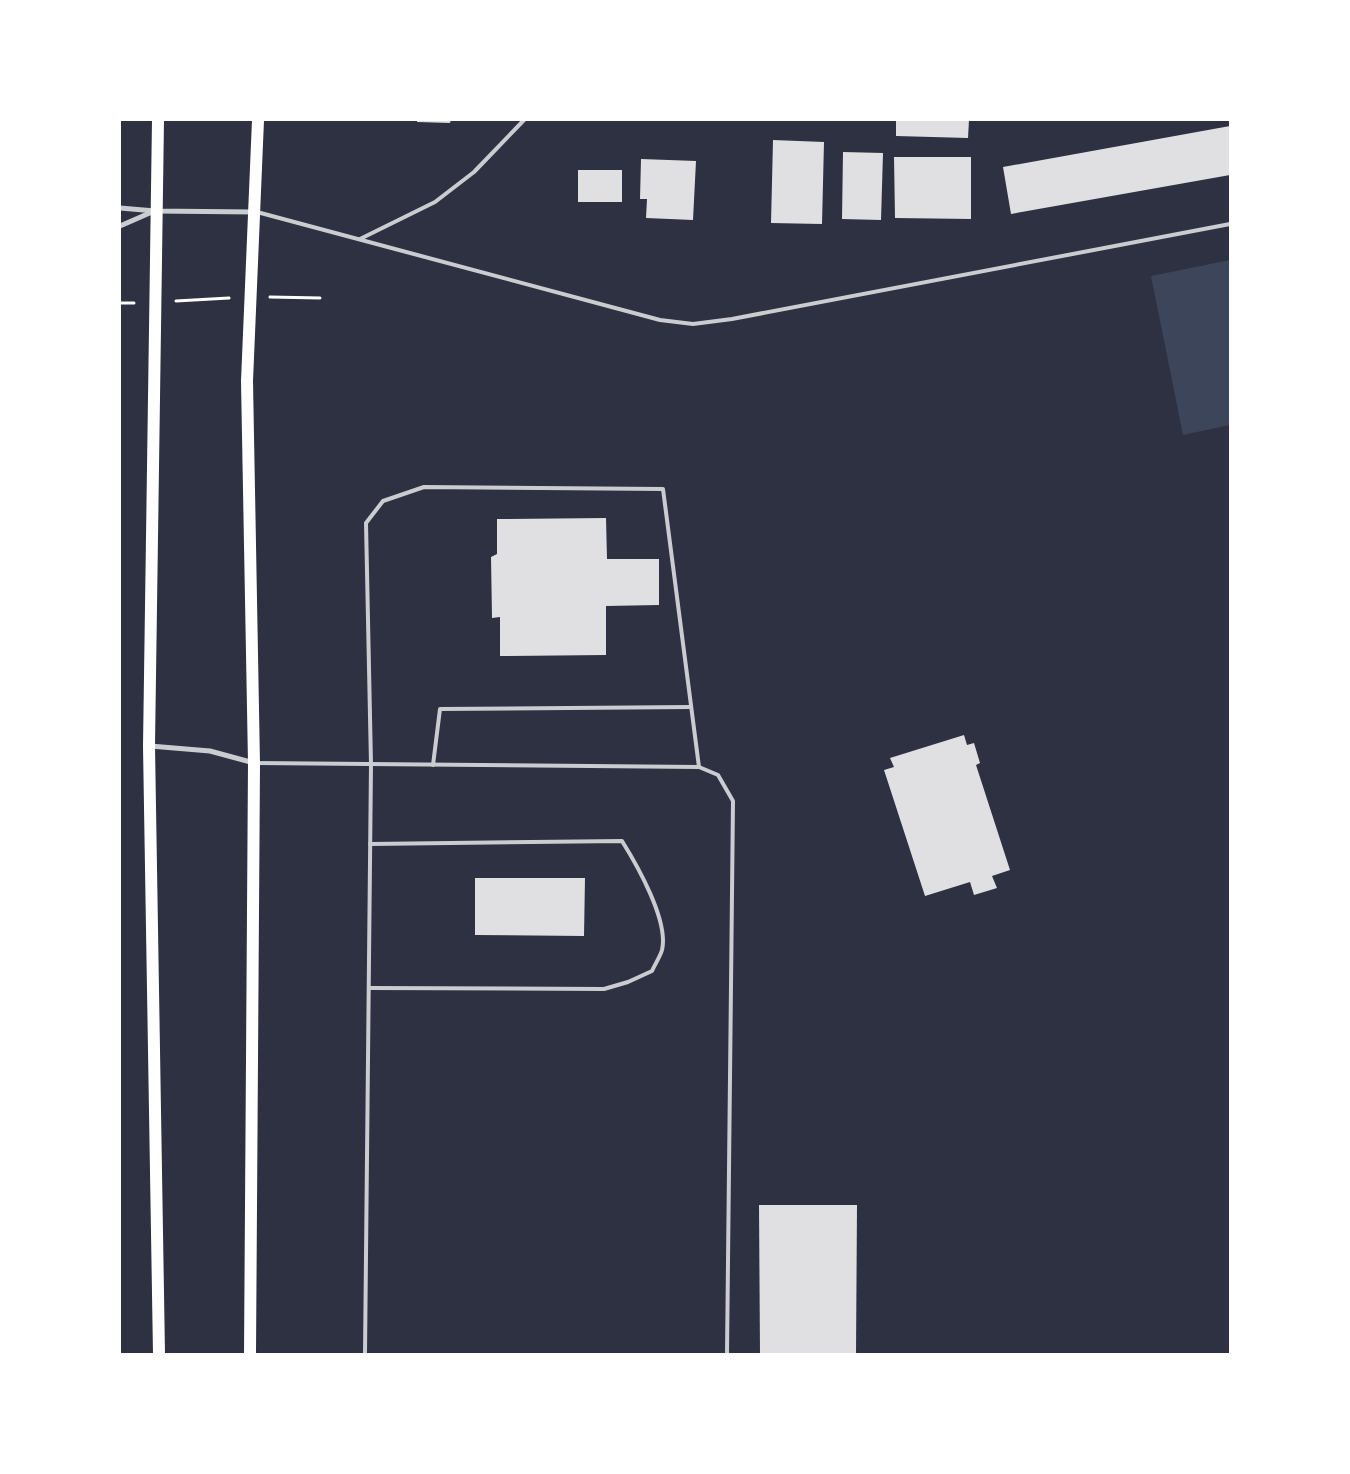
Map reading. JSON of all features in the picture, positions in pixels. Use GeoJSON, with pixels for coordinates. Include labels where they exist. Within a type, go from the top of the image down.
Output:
{"type":"FeatureCollection","features":[{"type":"Feature","properties":{"kind":"main road"},"geometry":{"type":"LineString","coordinates":[[158,120],[155,211],[149,746],[158,1354]]}},
{"type":"Feature","properties":{"kind":"main road"},"geometry":{"type":"LineString","coordinates":[[250,1354],[254,763],[247,381],[258,120]]}},
{"type":"Feature","properties":{"kind":"street"},"geometry":{"type":"LineString","coordinates":[[120,208],[155,211],[255,212]]}},
{"type":"Feature","properties":{"kind":"street"},"geometry":{"type":"LineString","coordinates":[[120,226],[155,211]]}},
{"type":"Feature","properties":{"kind":"street"},"geometry":{"type":"LineString","coordinates":[[149,746],[210,751],[254,763]]}},
{"type":"Feature","properties":{"kind":"lane"},"geometry":{"type":"LineString","coordinates":[[360,239],[435,202],[474,172],[524,120]]}},
{"type":"Feature","properties":{"kind":"lane"},"geometry":{"type":"LineString","coordinates":[[255,212],[660,320],[693,324],[732,319],[1230,224]]}},
{"type":"Feature","properties":{"kind":"lane"},"geometry":{"type":"LineString","coordinates":[[365,1354],[371,764],[366,523],[383,501],[424,487],[663,489],[698,767]]}},
{"type":"Feature","properties":{"kind":"lane"},"geometry":{"type":"LineString","coordinates":[[433,765],[440,709],[691,707]]}},
{"type":"Feature","properties":{"kind":"lane"},"geometry":{"type":"LineString","coordinates":[[254,763],[698,767],[718,775],[733,802],[727,1354]]}},
{"type":"Feature","properties":{"kind":"lane"},"geometry":{"type":"LineString","coordinates":[[369,988],[604,989],[628,982],[652,971],[662,949],[660,920],[639,868],[622,841],[370,844]]}},
{"type":"Feature","properties":{"kind":"path"},"geometry":{"type":"LineString","coordinates":[[120,303],[251,297],[320,298]]}},
{"type":"Feature","properties":{"kind":"shaded area"},"geometry":{"type":"Polygon","coordinates":[[[1230,260],[1230,425],[1183,435],[1151,276],[1230,260]]]}},
{"type":"Feature","properties":{"kind":"building"},"geometry":{"type":"Polygon","coordinates":[[[417,120],[451,120],[450,123],[417,122],[417,120]]]}},
{"type":"Feature","properties":{"kind":"building"},"geometry":{"type":"Polygon","coordinates":[[[896,120],[969,120],[968,138],[896,136],[896,120]]]}},
{"type":"Feature","properties":{"kind":"building"},"geometry":{"type":"Polygon","coordinates":[[[1230,126],[1230,175],[1011,214],[1003,167],[1230,126]]]}},
{"type":"Feature","properties":{"kind":"building"},"geometry":{"type":"Polygon","coordinates":[[[773,140],[824,142],[822,224],[771,223],[773,140]]]}},
{"type":"Feature","properties":{"kind":"building"},"geometry":{"type":"Polygon","coordinates":[[[843,152],[883,153],[881,220],[842,219],[843,152]]]}},
{"type":"Feature","properties":{"kind":"building"},"geometry":{"type":"Polygon","coordinates":[[[894,157],[971,157],[971,219],[895,218],[894,157]]]}},
{"type":"Feature","properties":{"kind":"building"},"geometry":{"type":"Polygon","coordinates":[[[641,159],[696,161],[693,220],[646,218],[647,199],[640,199],[641,159]]]}},
{"type":"Feature","properties":{"kind":"building"},"geometry":{"type":"Polygon","coordinates":[[[578,170],[622,170],[622,202],[578,202],[578,170]]]}},
{"type":"Feature","properties":{"kind":"building"},"geometry":{"type":"Polygon","coordinates":[[[606,518],[607,559],[659,559],[659,605],[606,606],[606,655],[500,656],[500,617],[492,618],[491,557],[497,554],[497,519],[606,518]]]}},
{"type":"Feature","properties":{"kind":"building"},"geometry":{"type":"Polygon","coordinates":[[[964,735],[967,745],[974,743],[980,763],[976,765],[1010,870],[992,876],[997,888],[974,895],[970,882],[925,896],[884,770],[894,767],[890,758],[964,735]]]}},
{"type":"Feature","properties":{"kind":"building"},"geometry":{"type":"Polygon","coordinates":[[[475,878],[585,878],[584,936],[475,935],[475,878]]]}},
{"type":"Feature","properties":{"kind":"building"},"geometry":{"type":"Polygon","coordinates":[[[759,1205],[857,1205],[856,1354],[760,1354],[759,1205]]]}}]}
